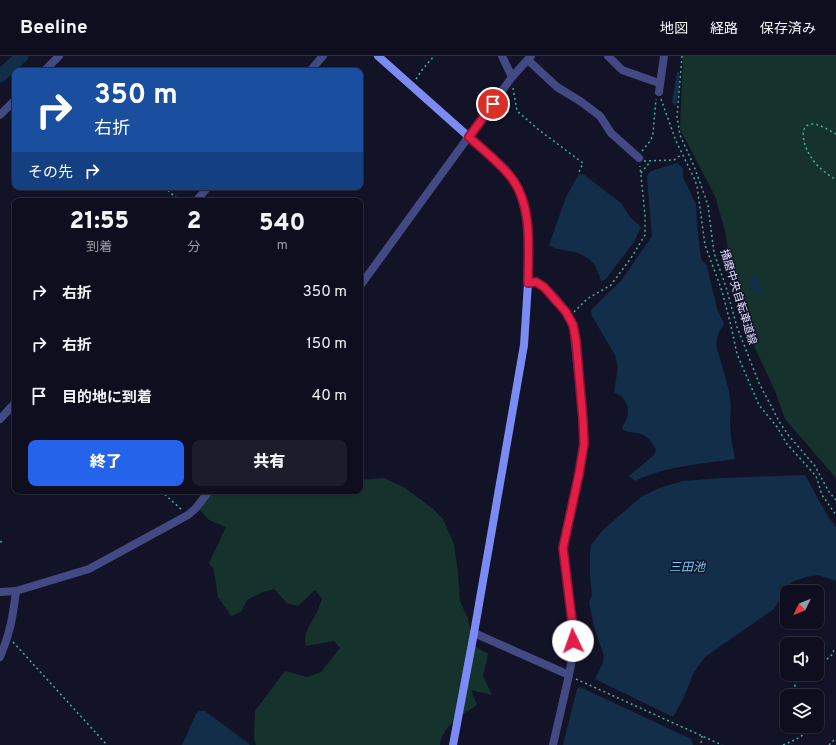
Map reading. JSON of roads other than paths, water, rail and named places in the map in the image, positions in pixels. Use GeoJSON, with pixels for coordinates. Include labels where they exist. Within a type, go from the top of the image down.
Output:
{"type":"FeatureCollection","features":[{"type":"Feature","properties":{"kind":"street"},"geometry":{"type":"LineString","coordinates":[[47,68],[59,56]]}},
{"type":"Feature","properties":{"kind":"street"},"geometry":{"type":"LineString","coordinates":[[313,68],[323,56]]}},
{"type":"Feature","properties":{"kind":"street"},"geometry":{"type":"LineString","coordinates":[[378,56],[504,169],[514,181],[520,192],[526,215],[528,232],[528,283],[524,345],[453,745]]}},
{"type":"Feature","properties":{"kind":"street"},"geometry":{"type":"LineString","coordinates":[[502,56],[510,80]]}},
{"type":"Feature","properties":{"kind":"street"},"geometry":{"type":"LineString","coordinates":[[608,56],[622,70],[659,83]]}},
{"type":"Feature","properties":{"kind":"street"},"geometry":{"type":"LineString","coordinates":[[659,92],[659,83],[664,56]]}},
{"type":"Feature","properties":{"kind":"street"},"geometry":{"type":"LineString","coordinates":[[363,282],[510,80],[530,58],[557,86],[600,116],[611,133],[639,158]]}},
{"type":"Feature","properties":{"kind":"street"},"geometry":{"type":"LineString","coordinates":[[0,115],[12,103]]}},
{"type":"Feature","properties":{"kind":"street"},"geometry":{"type":"LineString","coordinates":[[199,198],[205,190]]}},
{"type":"Feature","properties":{"kind":"street"},"geometry":{"type":"LineString","coordinates":[[528,283],[536,282],[544,287],[566,312],[573,325],[576,341],[583,420],[584,444],[563,548],[573,629],[573,654],[553,745]]}},
{"type":"Feature","properties":{"kind":"street"},"geometry":{"type":"LineString","coordinates":[[0,419],[12,406]]}},
{"type":"Feature","properties":{"kind":"street"},"geometry":{"type":"LineString","coordinates":[[0,592],[16,591],[89,569],[188,514],[196,508],[207,494]]}},
{"type":"Feature","properties":{"kind":"street"},"geometry":{"type":"LineString","coordinates":[[0,657],[8,638],[13,619],[16,591]]}},
{"type":"Feature","properties":{"kind":"street"},"geometry":{"type":"LineString","coordinates":[[474,633],[569,675]]}},
{"type":"Feature","properties":{"kind":"water"},"geometry":{"type":"Polygon","coordinates":[[[677,72],[679,72],[679,88],[676,105],[674,105],[672,102],[677,72]]]}},
{"type":"Feature","properties":{"kind":"water"},"geometry":{"type":"Polygon","coordinates":[[[677,163],[683,168],[683,177],[696,204],[701,259],[707,266],[717,309],[724,324],[719,332],[716,344],[729,391],[731,407],[731,438],[735,459],[671,469],[635,481],[629,476],[654,455],[656,450],[651,441],[645,436],[623,430],[622,427],[626,420],[628,408],[622,397],[614,392],[618,367],[615,355],[592,316],[591,310],[621,281],[652,236],[647,178],[648,174],[651,171],[677,163]]]}},
{"type":"Feature","properties":{"kind":"water"},"geometry":{"type":"Polygon","coordinates":[[[579,174],[583,174],[621,203],[630,217],[641,227],[634,242],[605,280],[601,281],[596,267],[584,256],[578,253],[556,249],[549,245],[566,197],[579,174]]]}},
{"type":"Feature","properties":{"kind":"water"},"geometry":{"type":"Polygon","coordinates":[[[756,274],[762,293],[759,296],[756,295],[749,287],[750,280],[756,274]]]}},
{"type":"Feature","properties":{"kind":"water","name":"三田池"},"geometry":{"type":"Polygon","coordinates":[[[805,475],[826,513],[836,527],[836,581],[818,575],[806,577],[792,582],[790,585],[780,585],[780,599],[774,609],[705,657],[694,672],[683,699],[673,717],[595,679],[603,663],[604,656],[594,627],[589,602],[592,595],[590,575],[591,545],[604,529],[641,497],[659,488],[683,481],[805,475]]]}},
{"type":"Feature","properties":{"kind":"water"},"geometry":{"type":"Polygon","coordinates":[[[580,687],[691,739],[693,745],[563,745],[577,689],[580,687]]]}},
{"type":"Feature","properties":{"kind":"water"},"geometry":{"type":"Polygon","coordinates":[[[199,711],[205,711],[250,745],[182,745],[196,714],[199,711]]]}},
{"type":"Feature","properties":{"kind":"waterway"},"geometry":{"type":"LineString","coordinates":[[0,76],[22,56]]}}]}
